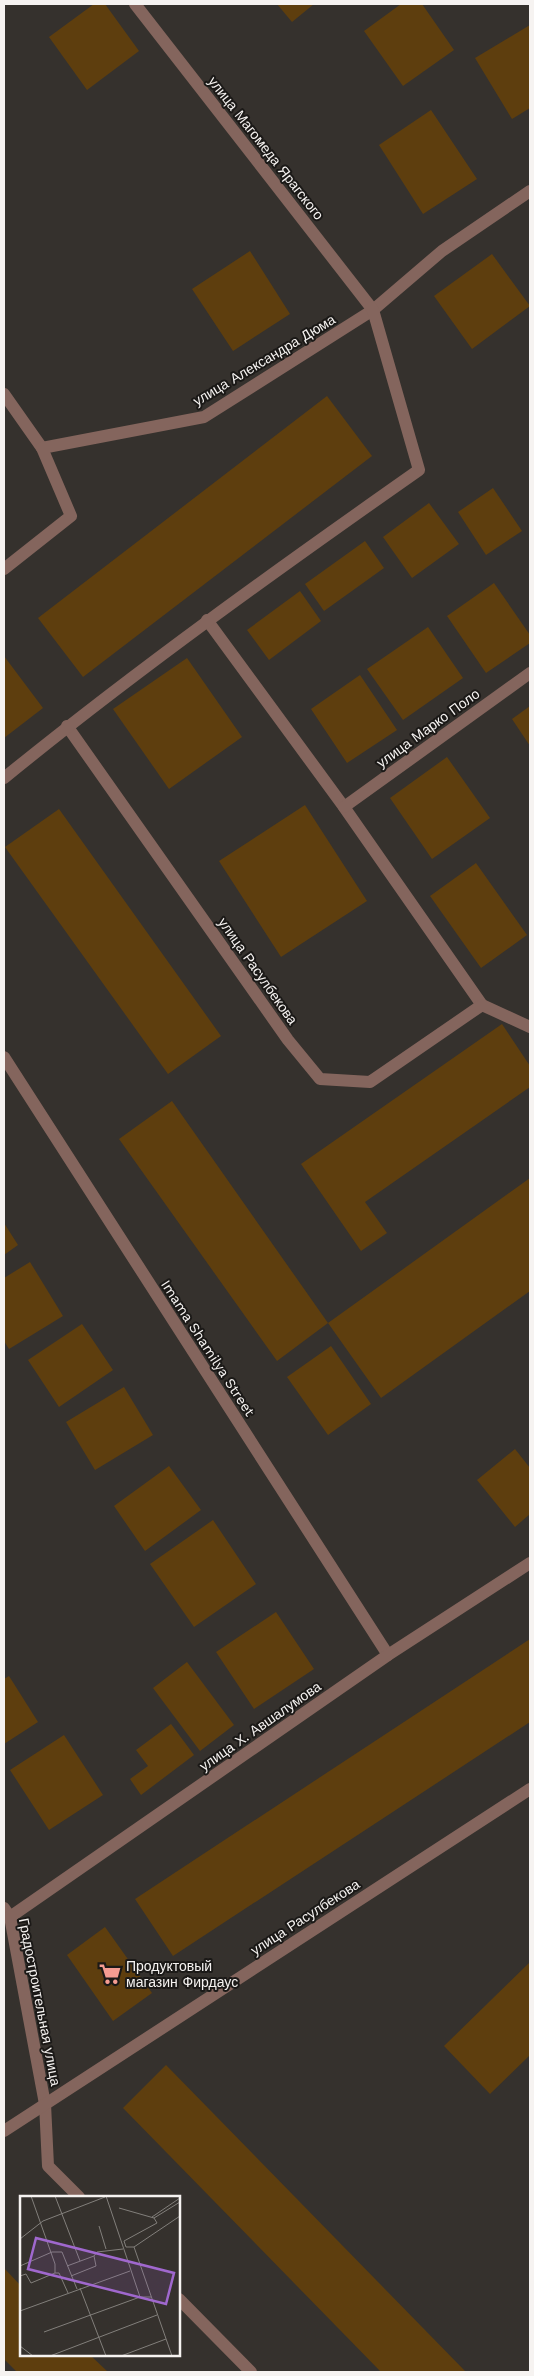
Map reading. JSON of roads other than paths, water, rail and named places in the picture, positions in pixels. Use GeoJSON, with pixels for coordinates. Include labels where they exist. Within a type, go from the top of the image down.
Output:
{"type":"FeatureCollection","features":[{"type":"Feature","properties":{"kind":"street","name":"улица Магомеда Ярагского"},"geometry":{"type":"LineString","coordinates":[[135,4],[373,310]]}},
{"type":"Feature","properties":{"kind":"street","name":"улица Александра Дюма"},"geometry":{"type":"LineString","coordinates":[[42,448],[204,417],[373,310],[442,251],[530,191]]}},
{"type":"Feature","properties":{"kind":"street"},"geometry":{"type":"LineString","coordinates":[[4,778],[68,726],[207,620],[418,470],[373,310]]}},
{"type":"Feature","properties":{"kind":"street"},"geometry":{"type":"LineString","coordinates":[[4,394],[42,448],[72,516],[4,569]]}},
{"type":"Feature","properties":{"kind":"street"},"geometry":{"type":"LineString","coordinates":[[207,620],[344,807],[482,1005],[530,1027]]}},
{"type":"Feature","properties":{"kind":"street","name":"улица Марко Поло"},"geometry":{"type":"LineString","coordinates":[[344,807],[530,673]]}},
{"type":"Feature","properties":{"kind":"street","name":"улица Расулбекова"},"geometry":{"type":"LineString","coordinates":[[68,726],[282,1032],[320,1079],[370,1082],[482,1005]]}},
{"type":"Feature","properties":{"kind":"street","name":"Imama Shamilya Street"},"geometry":{"type":"LineString","coordinates":[[4,1057],[388,1655]]}},
{"type":"Feature","properties":{"kind":"street","name":"улица Х. Авшалумова"},"geometry":{"type":"LineString","coordinates":[[7,1912],[388,1655],[530,1563]]}},
{"type":"Feature","properties":{"kind":"street","name":"улица Расулбекова"},"geometry":{"type":"LineString","coordinates":[[4,2131],[530,1789]]}},
{"type":"Feature","properties":{"kind":"street","name":"Градостроительная улица"},"geometry":{"type":"LineString","coordinates":[[7,1912],[45,2104],[48,2166],[78,2196]]}},
{"type":"Feature","properties":{"kind":"street"},"geometry":{"type":"LineString","coordinates":[[180,2300],[251,2372]]}},
{"type":"Feature","properties":{"kind":"place","name":"Продуктовый магазин Фирдаус"},"geometry":{"type":"Point","coordinates":[110,1974]}}]}
